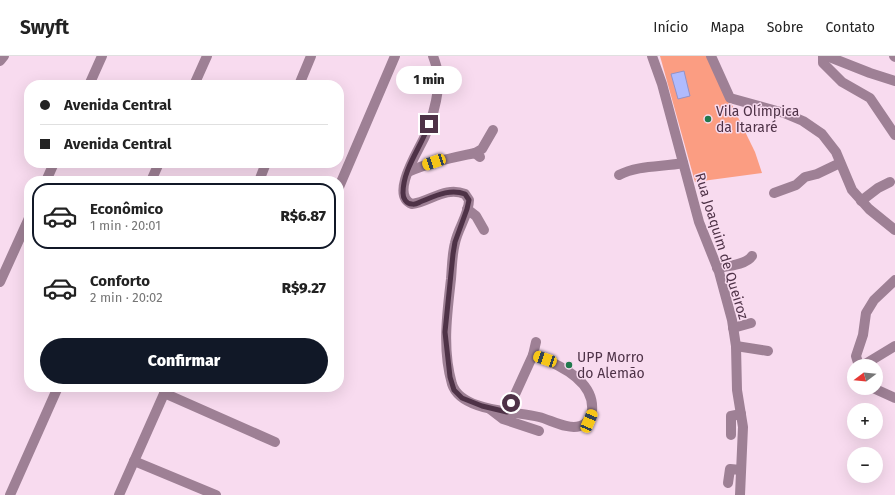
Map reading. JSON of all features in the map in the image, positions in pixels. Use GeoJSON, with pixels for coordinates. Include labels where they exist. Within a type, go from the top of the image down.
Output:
{"type":"FeatureCollection","features":[{"type":"Feature","properties":{"kind":"street"},"geometry":{"type":"LineString","coordinates":[[0,61],[4,56]]}},
{"type":"Feature","properties":{"kind":"street"},"geometry":{"type":"LineString","coordinates":[[91,80],[102,56]]}},
{"type":"Feature","properties":{"kind":"street"},"geometry":{"type":"LineString","coordinates":[[196,80],[207,56]]}},
{"type":"Feature","properties":{"kind":"street"},"geometry":{"type":"LineString","coordinates":[[300,80],[311,56]]}},
{"type":"Feature","properties":{"kind":"street"},"geometry":{"type":"LineString","coordinates":[[344,176],[395,56]]}},
{"type":"Feature","properties":{"kind":"street"},"geometry":{"type":"LineString","coordinates":[[433,56],[438,77],[438,89],[425,135],[408,172],[403,195],[406,202],[410,204],[415,204],[448,192],[459,192],[468,197],[467,209],[455,242],[445,332],[450,377],[457,394],[472,403],[507,412],[534,415],[571,427],[582,426],[589,421],[592,408],[588,391],[583,384],[556,364],[533,355]]}},
{"type":"Feature","properties":{"kind":"street","name":"Rua Joaquim de Queiroz"},"geometry":{"type":"LineString","coordinates":[[652,56],[662,84],[699,222],[717,268],[733,328],[736,346],[737,390],[744,434],[740,495]]}},
{"type":"Feature","properties":{"kind":"street"},"geometry":{"type":"LineString","coordinates":[[711,56],[730,98],[784,112],[803,122],[827,139],[836,152],[848,184],[861,200],[895,230]]}},
{"type":"Feature","properties":{"kind":"street"},"geometry":{"type":"LineString","coordinates":[[823,56],[822,60],[824,66],[842,82],[870,98],[895,135]]}},
{"type":"Feature","properties":{"kind":"street"},"geometry":{"type":"LineString","coordinates":[[827,56],[895,81]]}},
{"type":"Feature","properties":{"kind":"street"},"geometry":{"type":"LineString","coordinates":[[408,172],[434,162],[478,155],[493,130]]}},
{"type":"Feature","properties":{"kind":"street"},"geometry":{"type":"LineString","coordinates":[[619,175],[626,171],[647,167],[683,163]]}},
{"type":"Feature","properties":{"kind":"street"},"geometry":{"type":"LineString","coordinates":[[774,193],[794,186],[805,177],[817,174],[840,163]]}},
{"type":"Feature","properties":{"kind":"street"},"geometry":{"type":"LineString","coordinates":[[861,200],[878,188],[890,182]]}},
{"type":"Feature","properties":{"kind":"street"},"geometry":{"type":"LineString","coordinates":[[467,209],[476,216],[484,230]]}},
{"type":"Feature","properties":{"kind":"street"},"geometry":{"type":"LineString","coordinates":[[0,282],[24,229]]}},
{"type":"Feature","properties":{"kind":"street"},"geometry":{"type":"LineString","coordinates":[[717,268],[738,264],[750,259],[752,256]]}},
{"type":"Feature","properties":{"kind":"street"},"geometry":{"type":"LineString","coordinates":[[857,359],[856,356],[863,335],[866,313],[874,300],[895,280]]}},
{"type":"Feature","properties":{"kind":"street"},"geometry":{"type":"LineString","coordinates":[[733,328],[751,323]]}},
{"type":"Feature","properties":{"kind":"street"},"geometry":{"type":"LineString","coordinates":[[507,412],[533,355],[536,342]]}},
{"type":"Feature","properties":{"kind":"street"},"geometry":{"type":"LineString","coordinates":[[736,346],[768,351]]}},
{"type":"Feature","properties":{"kind":"street"},"geometry":{"type":"LineString","coordinates":[[874,359],[895,346]]}},
{"type":"Feature","properties":{"kind":"street"},"geometry":{"type":"LineString","coordinates":[[10,495],[56,392]]}},
{"type":"Feature","properties":{"kind":"street"},"geometry":{"type":"LineString","coordinates":[[119,495],[164,392]]}},
{"type":"Feature","properties":{"kind":"street"},"geometry":{"type":"LineString","coordinates":[[169,392],[274,442]]}},
{"type":"Feature","properties":{"kind":"street"},"geometry":{"type":"LineString","coordinates":[[883,393],[895,398]]}},
{"type":"Feature","properties":{"kind":"street"},"geometry":{"type":"LineString","coordinates":[[490,408],[502,419],[539,431]]}},
{"type":"Feature","properties":{"kind":"street"},"geometry":{"type":"LineString","coordinates":[[731,435],[731,416],[741,414]]}},
{"type":"Feature","properties":{"kind":"street"},"geometry":{"type":"LineString","coordinates":[[134,461],[216,495]]}},
{"type":"Feature","properties":{"kind":"street"},"geometry":{"type":"LineString","coordinates":[[728,483],[730,470],[741,470]]}},
{"type":"Feature","properties":{"kind":"shaded area","name":"Vila Olímpica da Itararé"},"geometry":{"type":"Polygon","coordinates":[[[660,56],[708,56],[755,152],[762,173],[695,182],[660,56]]]}},
{"type":"Feature","properties":{"kind":"water"},"geometry":{"type":"Polygon","coordinates":[[[684,71],[690,96],[678,99],[671,74],[684,71]]]}},
{"type":"Feature","properties":{"kind":"place","name":"Vila Olímpica da Itararé"},"geometry":{"type":"Point","coordinates":[708,119]}},
{"type":"Feature","properties":{"kind":"place","name":"UPP Morro do Alemão"},"geometry":{"type":"Point","coordinates":[569,365]}},
{"type":"Feature","properties":{"kind":"route"},"geometry":{"type":"LineString","coordinates":[[429,124],[410,166],[404,185],[404,199],[410,204],[415,204],[439,194],[454,191],[465,194],[469,200],[469,204],[455,242],[445,332],[452,384],[457,394],[472,403],[507,412],[511,403]]}}]}
